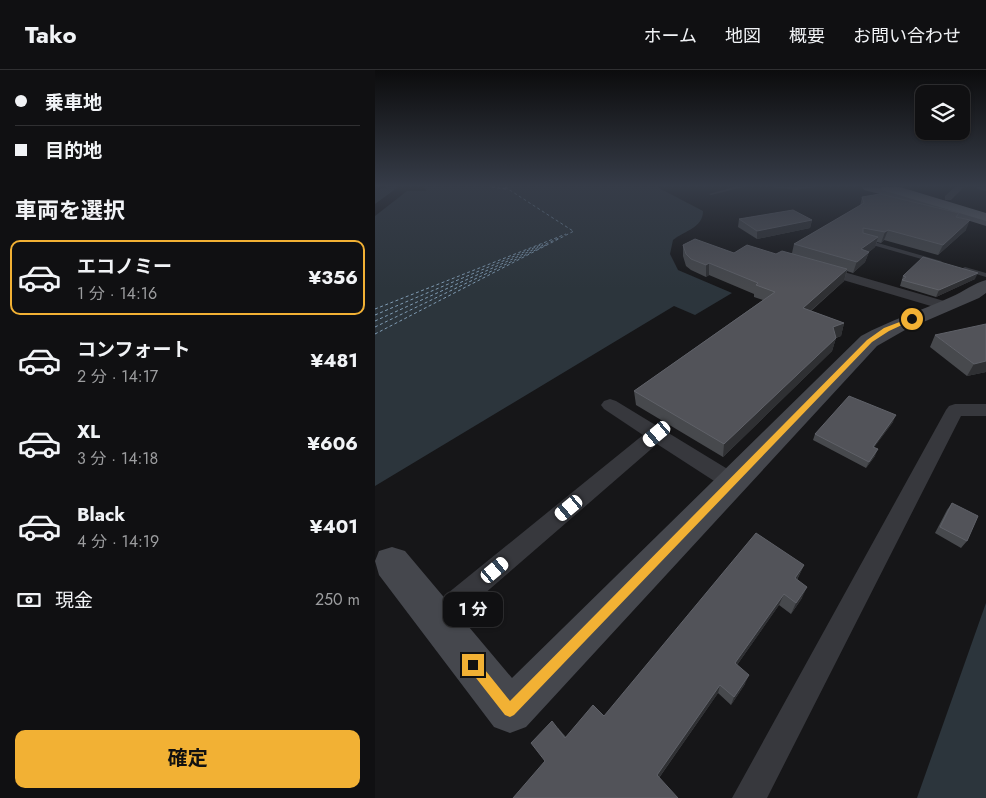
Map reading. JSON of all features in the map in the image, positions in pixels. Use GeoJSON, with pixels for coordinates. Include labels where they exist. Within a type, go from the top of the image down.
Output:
{"type":"FeatureCollection","features":[{"type":"Feature","properties":{"kind":"street"},"geometry":{"type":"LineString","coordinates":[[807,265],[946,306]]}},
{"type":"Feature","properties":{"kind":"street"},"geometry":{"type":"LineString","coordinates":[[392,563],[510,711],[869,341],[887,330],[970,297],[986,285]]}},
{"type":"Feature","properties":{"kind":"street"},"geometry":{"type":"LineString","coordinates":[[610,405],[732,482]]}},
{"type":"Feature","properties":{"kind":"street"},"geometry":{"type":"LineString","coordinates":[[749,798],[955,410],[986,410]]}},
{"type":"Feature","properties":{"kind":"street"},"geometry":{"type":"LineString","coordinates":[[436,619],[657,434]]}},
{"type":"Feature","properties":{"kind":"lane"},"geometry":{"type":"LineString","coordinates":[[863,240],[948,264]]}},
{"type":"Feature","properties":{"kind":"lane"},"geometry":{"type":"LineString","coordinates":[[958,267],[986,275]]}},
{"type":"Feature","properties":{"kind":"shaded area"},"geometry":{"type":"Polygon","coordinates":[[[375,221],[700,221],[673,240],[670,254],[678,270],[732,293],[695,315],[674,306],[375,486],[375,221]]]}},
{"type":"Feature","properties":{"kind":"shaded area"},"geometry":{"type":"Polygon","coordinates":[[[986,603],[986,798],[917,798],[986,603]]]}},
{"type":"Feature","properties":{"kind":"building"},"geometry":{"type":"Polygon","coordinates":[[[742,221],[807,221],[757,231],[742,221]]]}},
{"type":"Feature","properties":{"kind":"building"},"geometry":{"type":"Polygon","coordinates":[[[833,221],[969,221],[943,245],[888,230],[885,232],[863,228],[863,233],[878,237],[861,249],[869,252],[857,262],[794,244],[833,221]]]}},
{"type":"Feature","properties":{"kind":"building"},"geometry":{"type":"Polygon","coordinates":[[[695,239],[734,253],[747,245],[776,254],[782,251],[847,269],[803,308],[844,323],[833,327],[836,338],[724,444],[634,391],[775,292],[709,263],[706,265],[691,259],[686,254],[683,245],[695,239]]]}},
{"type":"Feature","properties":{"kind":"building"},"geometry":{"type":"Polygon","coordinates":[[[923,257],[978,273],[939,290],[902,280],[906,277],[903,276],[923,257]]]}},
{"type":"Feature","properties":{"kind":"building"},"geometry":{"type":"Polygon","coordinates":[[[986,324],[986,361],[974,364],[935,335],[986,324]]]}},
{"type":"Feature","properties":{"kind":"building"},"geometry":{"type":"Polygon","coordinates":[[[849,396],[896,415],[873,447],[878,449],[869,462],[815,434],[849,396]]]}},
{"type":"Feature","properties":{"kind":"building"},"geometry":{"type":"Polygon","coordinates":[[[952,503],[978,516],[967,541],[940,527],[952,503]]]}},
{"type":"Feature","properties":{"kind":"building"},"geometry":{"type":"Polygon","coordinates":[[[756,533],[804,565],[795,578],[807,587],[796,603],[784,594],[735,663],[749,675],[734,697],[720,685],[657,775],[678,798],[513,798],[545,761],[531,743],[552,721],[565,738],[593,705],[604,716],[756,533]]]}},
{"type":"Feature","properties":{"kind":"ferry route"},"geometry":{"type":"LineString","coordinates":[[558,221],[573,231]]}},
{"type":"Feature","properties":{"kind":"ferry route"},"geometry":{"type":"LineString","coordinates":[[375,334],[574,231]]}},
{"type":"Feature","properties":{"kind":"ferry route"},"geometry":{"type":"LineString","coordinates":[[375,309],[566,234]]}},
{"type":"Feature","properties":{"kind":"ferry route"},"geometry":{"type":"LineString","coordinates":[[375,321],[559,238]]}},
{"type":"Feature","properties":{"kind":"ferry route"},"geometry":{"type":"LineString","coordinates":[[375,315],[543,244]]}},
{"type":"Feature","properties":{"kind":"ferry route"},"geometry":{"type":"LineString","coordinates":[[375,327],[546,245]]}},
{"type":"Feature","properties":{"kind":"route"},"geometry":{"type":"LineString","coordinates":[[473,665],[510,711],[869,341],[887,330],[912,319]]}}]}
